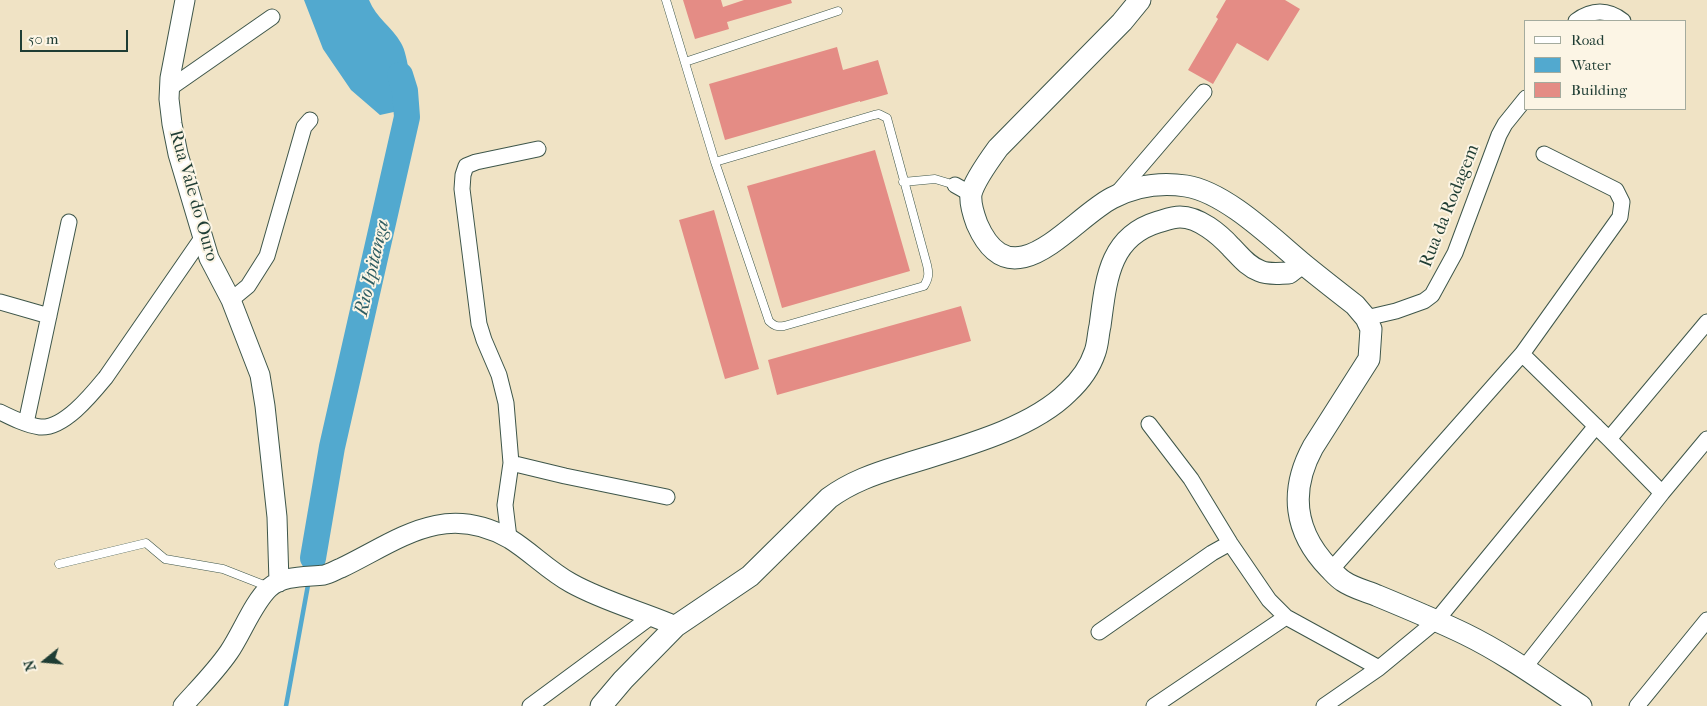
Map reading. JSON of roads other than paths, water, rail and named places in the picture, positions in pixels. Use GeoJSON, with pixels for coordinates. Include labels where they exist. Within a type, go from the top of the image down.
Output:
{"type":"FeatureCollection","features":[{"type":"Feature","properties":{"kind":"main road"},"geometry":{"type":"LineString","coordinates":[[1140,0],[1122,22],[998,148],[963,190],[976,222],[990,246],[1007,258],[1020,258],[1034,254],[1050,244],[1101,204],[1134,188],[1151,185],[1187,186],[1213,194],[1226,202],[1296,268],[1355,305],[1366,318],[1371,329],[1370,358],[1309,453],[1300,476],[1298,492],[1300,516],[1306,538],[1318,557],[1344,582],[1466,634],[1524,668],[1581,706]]}},
{"type":"Feature","properties":{"kind":"main road"},"geometry":{"type":"LineString","coordinates":[[601,706],[623,680],[676,626],[702,606],[750,576],[829,498],[843,488],[862,479],[976,442],[1032,420],[1067,394],[1090,365],[1096,351],[1105,289],[1110,270],[1117,253],[1134,232],[1145,226],[1181,217],[1205,225],[1226,241],[1248,265],[1261,272],[1296,268]]}},
{"type":"Feature","properties":{"kind":"street","name":"Rua Vale do Ouro"},"geometry":{"type":"LineString","coordinates":[[185,0],[170,78],[172,124],[178,154],[202,238],[209,258],[230,300],[252,353],[261,383],[277,517],[274,585]]}},
{"type":"Feature","properties":{"kind":"street"},"geometry":{"type":"LineString","coordinates":[[1578,20],[1590,14],[1604,12],[1616,15],[1622,20]]}},
{"type":"Feature","properties":{"kind":"street"},"geometry":{"type":"LineString","coordinates":[[170,88],[272,17]]}},
{"type":"Feature","properties":{"kind":"street"},"geometry":{"type":"LineString","coordinates":[[1114,197],[1204,92]]}},
{"type":"Feature","properties":{"kind":"street","name":"Rua da Rodagem"},"geometry":{"type":"LineString","coordinates":[[1366,318],[1396,311],[1432,295],[1455,253],[1499,135],[1505,124],[1524,100]]}},
{"type":"Feature","properties":{"kind":"street"},"geometry":{"type":"LineString","coordinates":[[230,300],[248,286],[267,256],[304,128],[310,120]]}},
{"type":"Feature","properties":{"kind":"street"},"geometry":{"type":"LineString","coordinates":[[509,538],[505,505],[511,463],[506,403],[503,388],[479,324],[462,189],[463,175],[466,166],[476,162],[538,150]]}},
{"type":"Feature","properties":{"kind":"street"},"geometry":{"type":"LineString","coordinates":[[1331,570],[1522,354],[1620,217],[1622,202],[1616,190],[1544,154]]}},
{"type":"Feature","properties":{"kind":"street"},"geometry":{"type":"LineString","coordinates":[[26,423],[69,222]]}},
{"type":"Feature","properties":{"kind":"street"},"geometry":{"type":"LineString","coordinates":[[0,412],[41,427],[54,425],[88,398],[106,378],[202,238]]}},
{"type":"Feature","properties":{"kind":"street"},"geometry":{"type":"LineString","coordinates":[[0,302],[49,316]]}},
{"type":"Feature","properties":{"kind":"street"},"geometry":{"type":"LineString","coordinates":[[1609,439],[1707,322]]}},
{"type":"Feature","properties":{"kind":"street"},"geometry":{"type":"LineString","coordinates":[[1522,354],[1662,493]]}},
{"type":"Feature","properties":{"kind":"street"},"geometry":{"type":"LineString","coordinates":[[1149,424],[1191,479],[1230,543],[1269,600],[1286,617],[1379,668]]}},
{"type":"Feature","properties":{"kind":"street"},"geometry":{"type":"LineString","coordinates":[[1324,706],[1379,668],[1436,620],[1596,426]]}},
{"type":"Feature","properties":{"kind":"street"},"geometry":{"type":"LineString","coordinates":[[1524,668],[1707,439]]}},
{"type":"Feature","properties":{"kind":"street"},"geometry":{"type":"LineString","coordinates":[[511,463],[667,497]]}},
{"type":"Feature","properties":{"kind":"street"},"geometry":{"type":"LineString","coordinates":[[183,706],[230,651],[256,606],[274,585],[303,576],[325,574],[410,532],[437,524],[461,523],[486,528],[509,538],[570,583],[676,626]]}},
{"type":"Feature","properties":{"kind":"street"},"geometry":{"type":"LineString","coordinates":[[1099,632],[1212,553],[1230,543]]}},
{"type":"Feature","properties":{"kind":"street"},"geometry":{"type":"LineString","coordinates":[[530,706],[652,616]]}},
{"type":"Feature","properties":{"kind":"street"},"geometry":{"type":"LineString","coordinates":[[1154,706],[1286,617]]}},
{"type":"Feature","properties":{"kind":"street"},"geometry":{"type":"LineString","coordinates":[[1636,706],[1707,620]]}},
{"type":"Feature","properties":{"kind":"lane"},"geometry":{"type":"LineString","coordinates":[[666,0],[715,162],[769,321],[777,327],[784,326],[924,286],[928,280],[929,273],[887,118],[879,114],[715,162]]}},
{"type":"Feature","properties":{"kind":"lane"},"geometry":{"type":"LineString","coordinates":[[685,62],[838,11]]}},
{"type":"Feature","properties":{"kind":"lane"},"geometry":{"type":"LineString","coordinates":[[903,182],[935,179],[963,190]]}},
{"type":"Feature","properties":{"kind":"lane"},"geometry":{"type":"LineString","coordinates":[[59,564],[146,543],[165,559],[223,569],[274,585]]}},
{"type":"Feature","properties":{"kind":"water"},"geometry":{"type":"Polygon","coordinates":[[[304,0],[369,0],[404,49],[409,74],[412,108],[380,115],[351,90],[323,49],[304,0]]]}},
{"type":"Feature","properties":{"kind":"waterway","name":"Rio Ipitanga"},"geometry":{"type":"LineString","coordinates":[[313,558],[332,447],[407,117],[405,91],[400,75]]}},
{"type":"Feature","properties":{"kind":"waterway","name":"Rio Ipitanga"},"geometry":{"type":"LineString","coordinates":[[286,706],[308,585]]}}]}
